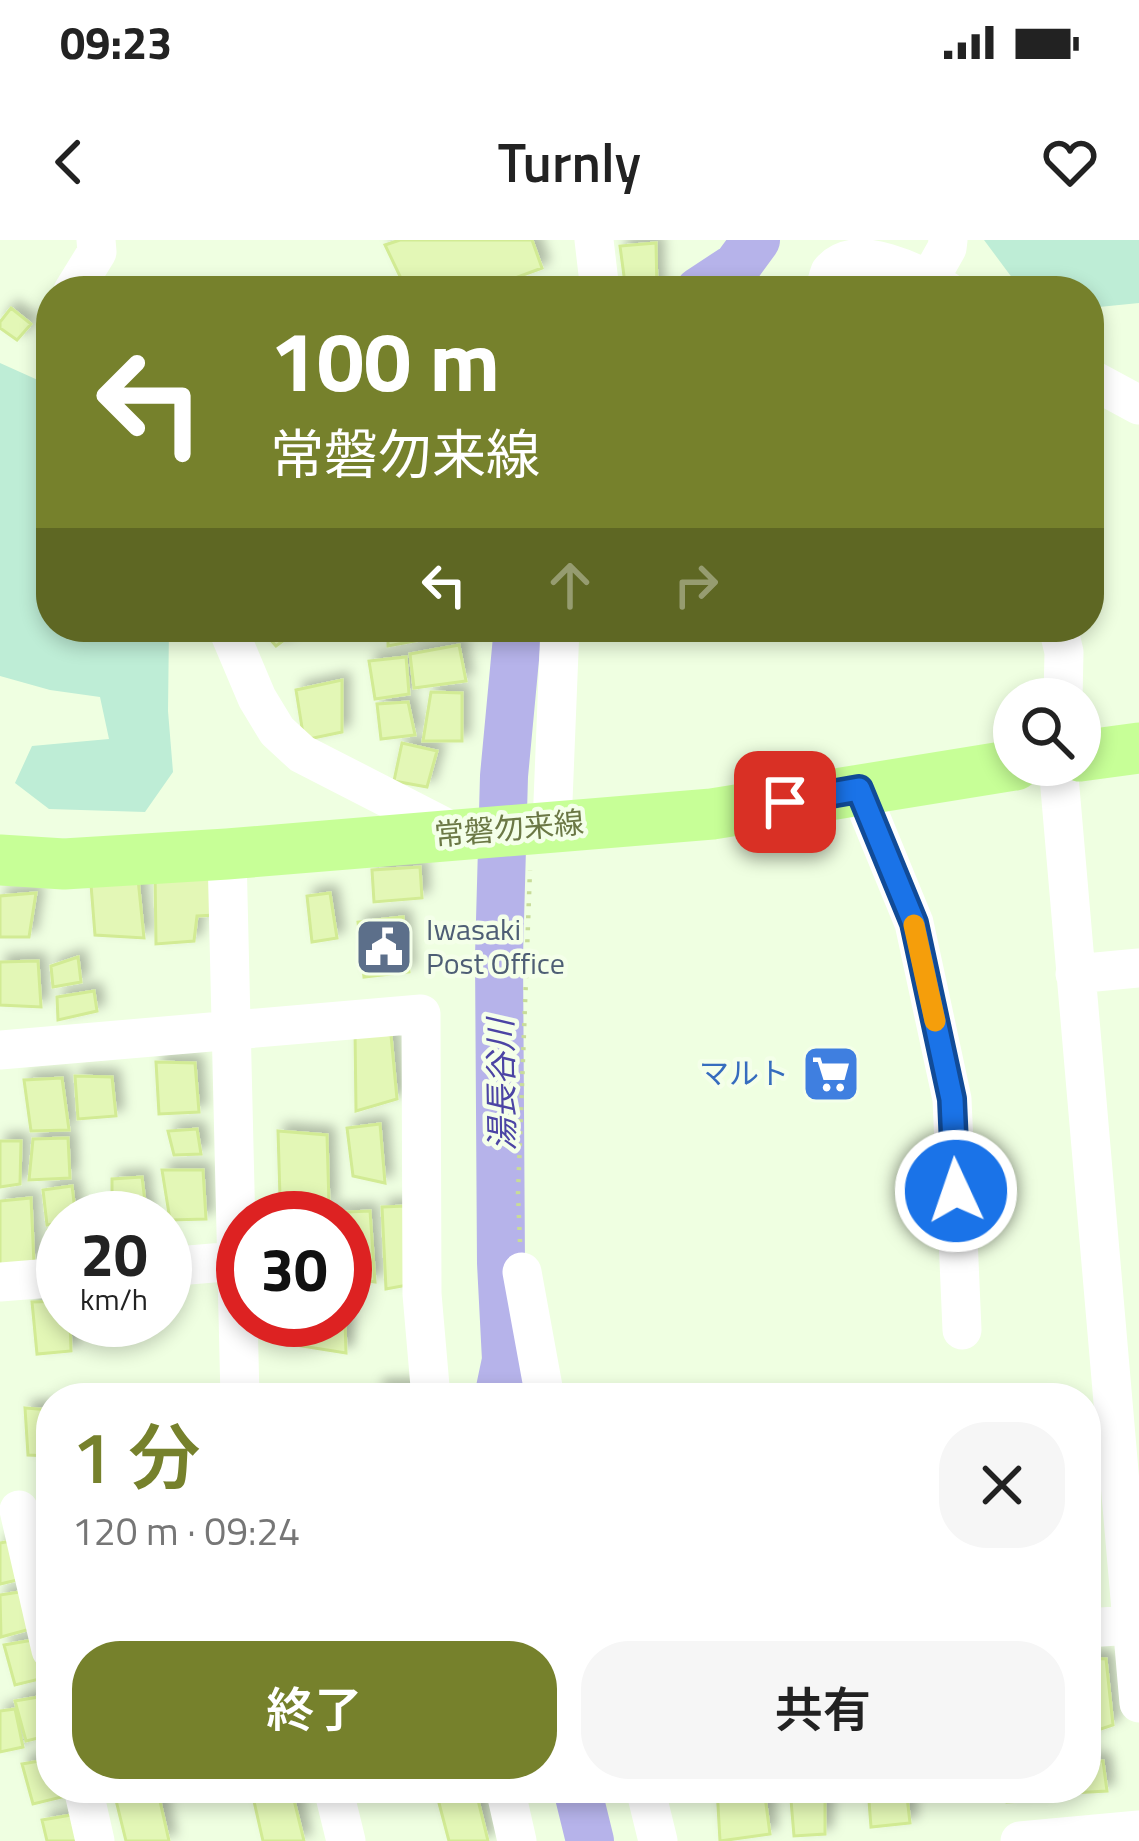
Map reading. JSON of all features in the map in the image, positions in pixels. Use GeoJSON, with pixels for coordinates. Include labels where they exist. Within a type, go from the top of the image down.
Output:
{"type":"FeatureCollection","features":[{"type":"Feature","properties":{"kind":"main road"},"geometry":{"type":"LineString","coordinates":[[1101,753],[1139,748]]}},
{"type":"Feature","properties":{"kind":"main road","name":"常磐勿来線"},"geometry":{"type":"LineString","coordinates":[[0,860],[64,864],[227,854],[712,814],[993,768]]}},
{"type":"Feature","properties":{"kind":"street"},"geometry":{"type":"LineString","coordinates":[[83,276],[97,251],[96,240]]}},
{"type":"Feature","properties":{"kind":"street"},"geometry":{"type":"LineString","coordinates":[[594,240],[598,276]]}},
{"type":"Feature","properties":{"kind":"street"},"geometry":{"type":"LineString","coordinates":[[940,276],[948,240]]}},
{"type":"Feature","properties":{"kind":"street"},"geometry":{"type":"LineString","coordinates":[[828,276],[843,260],[877,255],[920,276]]}},
{"type":"Feature","properties":{"kind":"street"},"geometry":{"type":"LineString","coordinates":[[1104,385],[1139,405]]}},
{"type":"Feature","properties":{"kind":"street"},"geometry":{"type":"LineString","coordinates":[[233,642],[256,698],[277,731],[302,754],[508,829],[556,642]]}},
{"type":"Feature","properties":{"kind":"street"},"geometry":{"type":"LineString","coordinates":[[1062,642],[1064,678]]}},
{"type":"Feature","properties":{"kind":"street"},"geometry":{"type":"LineString","coordinates":[[1060,786],[1139,1703]]}},
{"type":"Feature","properties":{"kind":"street"},"geometry":{"type":"LineString","coordinates":[[859,789],[914,923],[952,1099],[962,1330]]}},
{"type":"Feature","properties":{"kind":"street"},"geometry":{"type":"LineString","coordinates":[[227,854],[235,1191]]}},
{"type":"Feature","properties":{"kind":"street"},"geometry":{"type":"LineString","coordinates":[[1076,974],[1139,968]]}},
{"type":"Feature","properties":{"kind":"street"},"geometry":{"type":"LineString","coordinates":[[0,1050],[421,1014],[422,1294],[430,1383]]}},
{"type":"Feature","properties":{"kind":"street"},"geometry":{"type":"LineString","coordinates":[[522,1272],[542,1383]]}},
{"type":"Feature","properties":{"kind":"street"},"geometry":{"type":"LineString","coordinates":[[0,1282],[36,1279]]}},
{"type":"Feature","properties":{"kind":"street"},"geometry":{"type":"LineString","coordinates":[[239,1347],[240,1383]]}},
{"type":"Feature","properties":{"kind":"street"},"geometry":{"type":"LineString","coordinates":[[23,1510],[36,1575]]}},
{"type":"Feature","properties":{"kind":"street"},"geometry":{"type":"LineString","coordinates":[[1101,1627],[1132,1625]]}},
{"type":"Feature","properties":{"kind":"street"},"geometry":{"type":"LineString","coordinates":[[86,1803],[95,1841]]}},
{"type":"Feature","properties":{"kind":"street"},"geometry":{"type":"LineString","coordinates":[[337,1803],[346,1841]]}},
{"type":"Feature","properties":{"kind":"street"},"geometry":{"type":"LineString","coordinates":[[508,1803],[517,1841]]}},
{"type":"Feature","properties":{"kind":"street"},"geometry":{"type":"LineString","coordinates":[[649,1803],[658,1841]]}},
{"type":"Feature","properties":{"kind":"street"},"geometry":{"type":"LineString","coordinates":[[1020,1841],[1139,1830]]}},
{"type":"Feature","properties":{"kind":"path"},"geometry":{"type":"LineString","coordinates":[[508,829],[522,1272]]}},
{"type":"Feature","properties":{"kind":"green space"},"geometry":{"type":"Polygon","coordinates":[[[984,240],[1139,240],[1139,303],[1104,306],[1104,276],[1011,276],[984,240]]]}},
{"type":"Feature","properties":{"kind":"green space"},"geometry":{"type":"Polygon","coordinates":[[[0,363],[36,379],[36,642],[169,642],[173,772],[145,812],[49,809],[15,783],[32,746],[109,739],[100,697],[0,676],[0,363]]]}},
{"type":"Feature","properties":{"kind":"building"},"geometry":{"type":"Polygon","coordinates":[[[400,240],[532,240],[542,268],[520,276],[400,276],[385,245],[400,240]]]}},
{"type":"Feature","properties":{"kind":"building"},"geometry":{"type":"Polygon","coordinates":[[[656,243],[657,276],[624,276],[620,246],[656,243]]]}},
{"type":"Feature","properties":{"kind":"building"},"geometry":{"type":"Polygon","coordinates":[[[11,308],[31,324],[17,340],[0,328],[11,308]]]}},
{"type":"Feature","properties":{"kind":"building"},"geometry":{"type":"Polygon","coordinates":[[[459,645],[466,681],[414,688],[410,654],[459,645]]]}},
{"type":"Feature","properties":{"kind":"building"},"geometry":{"type":"Polygon","coordinates":[[[406,657],[409,694],[375,699],[369,661],[406,657]]]}},
{"type":"Feature","properties":{"kind":"building"},"geometry":{"type":"Polygon","coordinates":[[[342,680],[342,732],[304,740],[296,690],[342,680]]]}},
{"type":"Feature","properties":{"kind":"building"},"geometry":{"type":"Polygon","coordinates":[[[431,692],[462,693],[462,741],[423,741],[431,692]]]}},
{"type":"Feature","properties":{"kind":"building"},"geometry":{"type":"Polygon","coordinates":[[[408,702],[415,735],[381,739],[377,704],[408,702]]]}},
{"type":"Feature","properties":{"kind":"building"},"geometry":{"type":"Polygon","coordinates":[[[402,743],[437,751],[427,787],[394,781],[402,743]]]}},
{"type":"Feature","properties":{"kind":"building"},"geometry":{"type":"Polygon","coordinates":[[[420,867],[422,898],[374,902],[372,870],[420,867]]]}},
{"type":"Feature","properties":{"kind":"building"},"geometry":{"type":"Polygon","coordinates":[[[137,869],[144,938],[95,935],[90,872],[137,869]]]}},
{"type":"Feature","properties":{"kind":"building"},"geometry":{"type":"Polygon","coordinates":[[[210,869],[216,915],[197,916],[194,941],[156,944],[155,871],[210,869]]]}},
{"type":"Feature","properties":{"kind":"building"},"geometry":{"type":"Polygon","coordinates":[[[36,893],[29,937],[0,937],[0,896],[36,893]]]}},
{"type":"Feature","properties":{"kind":"building"},"geometry":{"type":"Polygon","coordinates":[[[330,893],[337,938],[312,942],[307,896],[330,893]]]}},
{"type":"Feature","properties":{"kind":"building"},"geometry":{"type":"Polygon","coordinates":[[[403,917],[409,972],[364,977],[358,922],[403,917]]]}},
{"type":"Feature","properties":{"kind":"building"},"geometry":{"type":"Polygon","coordinates":[[[78,957],[81,982],[53,987],[51,966],[78,957]]]}},
{"type":"Feature","properties":{"kind":"building"},"geometry":{"type":"Polygon","coordinates":[[[38,961],[41,1007],[0,1005],[0,962],[38,961]]]}},
{"type":"Feature","properties":{"kind":"building"},"geometry":{"type":"Polygon","coordinates":[[[94,991],[97,1011],[58,1020],[57,997],[94,991]]]}},
{"type":"Feature","properties":{"kind":"building"},"geometry":{"type":"Polygon","coordinates":[[[355,1031],[391,1035],[397,1099],[356,1111],[355,1031]]]}},
{"type":"Feature","properties":{"kind":"building"},"geometry":{"type":"Polygon","coordinates":[[[156,1062],[195,1063],[199,1112],[159,1114],[156,1062]]]}},
{"type":"Feature","properties":{"kind":"building"},"geometry":{"type":"Polygon","coordinates":[[[75,1076],[112,1077],[116,1116],[78,1119],[75,1076]]]}},
{"type":"Feature","properties":{"kind":"building"},"geometry":{"type":"Polygon","coordinates":[[[62,1078],[69,1130],[31,1131],[24,1080],[62,1078]]]}},
{"type":"Feature","properties":{"kind":"building"},"geometry":{"type":"Polygon","coordinates":[[[380,1124],[385,1183],[353,1176],[347,1128],[380,1124]]]}},
{"type":"Feature","properties":{"kind":"building"},"geometry":{"type":"Polygon","coordinates":[[[197,1129],[201,1154],[174,1155],[168,1131],[197,1129]]]}},
{"type":"Feature","properties":{"kind":"building"},"geometry":{"type":"Polygon","coordinates":[[[278,1131],[327,1135],[329,1191],[280,1191],[278,1131]]]}},
{"type":"Feature","properties":{"kind":"building"},"geometry":{"type":"Polygon","coordinates":[[[68,1138],[70,1178],[29,1180],[33,1139],[68,1138]]]}},
{"type":"Feature","properties":{"kind":"building"},"geometry":{"type":"Polygon","coordinates":[[[0,1141],[21,1141],[20,1184],[0,1187],[0,1141]]]}},
{"type":"Feature","properties":{"kind":"building"},"geometry":{"type":"Polygon","coordinates":[[[162,1170],[203,1170],[206,1219],[192,1219],[192,1191],[165,1191],[162,1170]]]}},
{"type":"Feature","properties":{"kind":"building"},"geometry":{"type":"Polygon","coordinates":[[[142,1177],[144,1191],[112,1191],[112,1179],[142,1177]]]}},
{"type":"Feature","properties":{"kind":"building"},"geometry":{"type":"Polygon","coordinates":[[[31,1198],[34,1264],[0,1270],[0,1201],[31,1198]]]}},
{"type":"Feature","properties":{"kind":"building"},"geometry":{"type":"Polygon","coordinates":[[[406,1206],[413,1284],[386,1289],[382,1207],[406,1206]]]}},
{"type":"Feature","properties":{"kind":"building"},"geometry":{"type":"Polygon","coordinates":[[[36,1347],[71,1347],[71,1351],[37,1354],[36,1347]]]}},
{"type":"Feature","properties":{"kind":"building"},"geometry":{"type":"Polygon","coordinates":[[[308,1347],[346,1347],[346,1353],[308,1347]]]}},
{"type":"Feature","properties":{"kind":"building"},"geometry":{"type":"Polygon","coordinates":[[[25,1408],[36,1409],[36,1455],[28,1455],[25,1408]]]}},
{"type":"Feature","properties":{"kind":"building"},"geometry":{"type":"Polygon","coordinates":[[[17,1540],[26,1578],[0,1584],[0,1543],[17,1540]]]}},
{"type":"Feature","properties":{"kind":"building"},"geometry":{"type":"Polygon","coordinates":[[[26,1591],[34,1628],[1,1637],[0,1595],[26,1591]]]}},
{"type":"Feature","properties":{"kind":"building"},"geometry":{"type":"Polygon","coordinates":[[[36,1640],[36,1680],[15,1685],[4,1645],[36,1640]]]}},
{"type":"Feature","properties":{"kind":"building"},"geometry":{"type":"Polygon","coordinates":[[[1101,1659],[1106,1659],[1113,1725],[1101,1729],[1101,1659]]]}},
{"type":"Feature","properties":{"kind":"building"},"geometry":{"type":"Polygon","coordinates":[[[36,1697],[36,1739],[26,1741],[15,1701],[36,1697]]]}},
{"type":"Feature","properties":{"kind":"building"},"geometry":{"type":"Polygon","coordinates":[[[15,1709],[23,1747],[0,1752],[0,1711],[15,1709]]]}},
{"type":"Feature","properties":{"kind":"building"},"geometry":{"type":"Polygon","coordinates":[[[1101,1761],[1103,1761],[1107,1791],[1101,1791],[1101,1761]]]}},
{"type":"Feature","properties":{"kind":"building"},"geometry":{"type":"Polygon","coordinates":[[[36,1762],[37,1803],[33,1804],[22,1764],[36,1762]]]}},
{"type":"Feature","properties":{"kind":"building"},"geometry":{"type":"Polygon","coordinates":[[[117,1803],[160,1803],[169,1841],[126,1841],[117,1803]]]}},
{"type":"Feature","properties":{"kind":"building"},"geometry":{"type":"Polygon","coordinates":[[[254,1803],[295,1803],[304,1841],[263,1841],[254,1803]]]}},
{"type":"Feature","properties":{"kind":"building"},"geometry":{"type":"Polygon","coordinates":[[[439,1803],[479,1803],[488,1841],[449,1841],[439,1803]]]}},
{"type":"Feature","properties":{"kind":"building"},"geometry":{"type":"Polygon","coordinates":[[[718,1803],[766,1803],[770,1834],[720,1841],[718,1803]]]}},
{"type":"Feature","properties":{"kind":"building"},"geometry":{"type":"Polygon","coordinates":[[[791,1803],[825,1803],[825,1834],[794,1836],[791,1803]]]}},
{"type":"Feature","properties":{"kind":"building"},"geometry":{"type":"Polygon","coordinates":[[[869,1803],[908,1803],[910,1823],[871,1827],[869,1803]]]}},
{"type":"Feature","properties":{"kind":"building"},"geometry":{"type":"Polygon","coordinates":[[[77,1814],[83,1841],[47,1841],[42,1820],[77,1814]]]}},
{"type":"Feature","properties":{"kind":"waterway","name":"湯長谷川"},"geometry":{"type":"LineString","coordinates":[[722,276],[737,266],[756,240]]}},
{"type":"Feature","properties":{"kind":"waterway","name":"湯長谷川"},"geometry":{"type":"LineString","coordinates":[[501,1383],[506,1360],[499,956],[504,776],[517,642]]}},
{"type":"Feature","properties":{"kind":"waterway","name":"湯長谷川"},"geometry":{"type":"LineString","coordinates":[[581,1803],[590,1841]]}},
{"type":"Feature","properties":{"kind":"slow traffic"},"geometry":{"type":"LineString","coordinates":[[914,925],[935,1021]]}},
{"type":"Feature","properties":{"kind":"place","name":"Iwasaki Post Office"},"geometry":{"type":"Point","coordinates":[384,947]}},
{"type":"Feature","properties":{"kind":"place","name":"マルト"},"geometry":{"type":"Point","coordinates":[831,1074]}},
{"type":"Feature","properties":{"kind":"route"},"geometry":{"type":"LineString","coordinates":[[785,802],[859,789],[914,923],[952,1099],[956,1191]]}}]}
